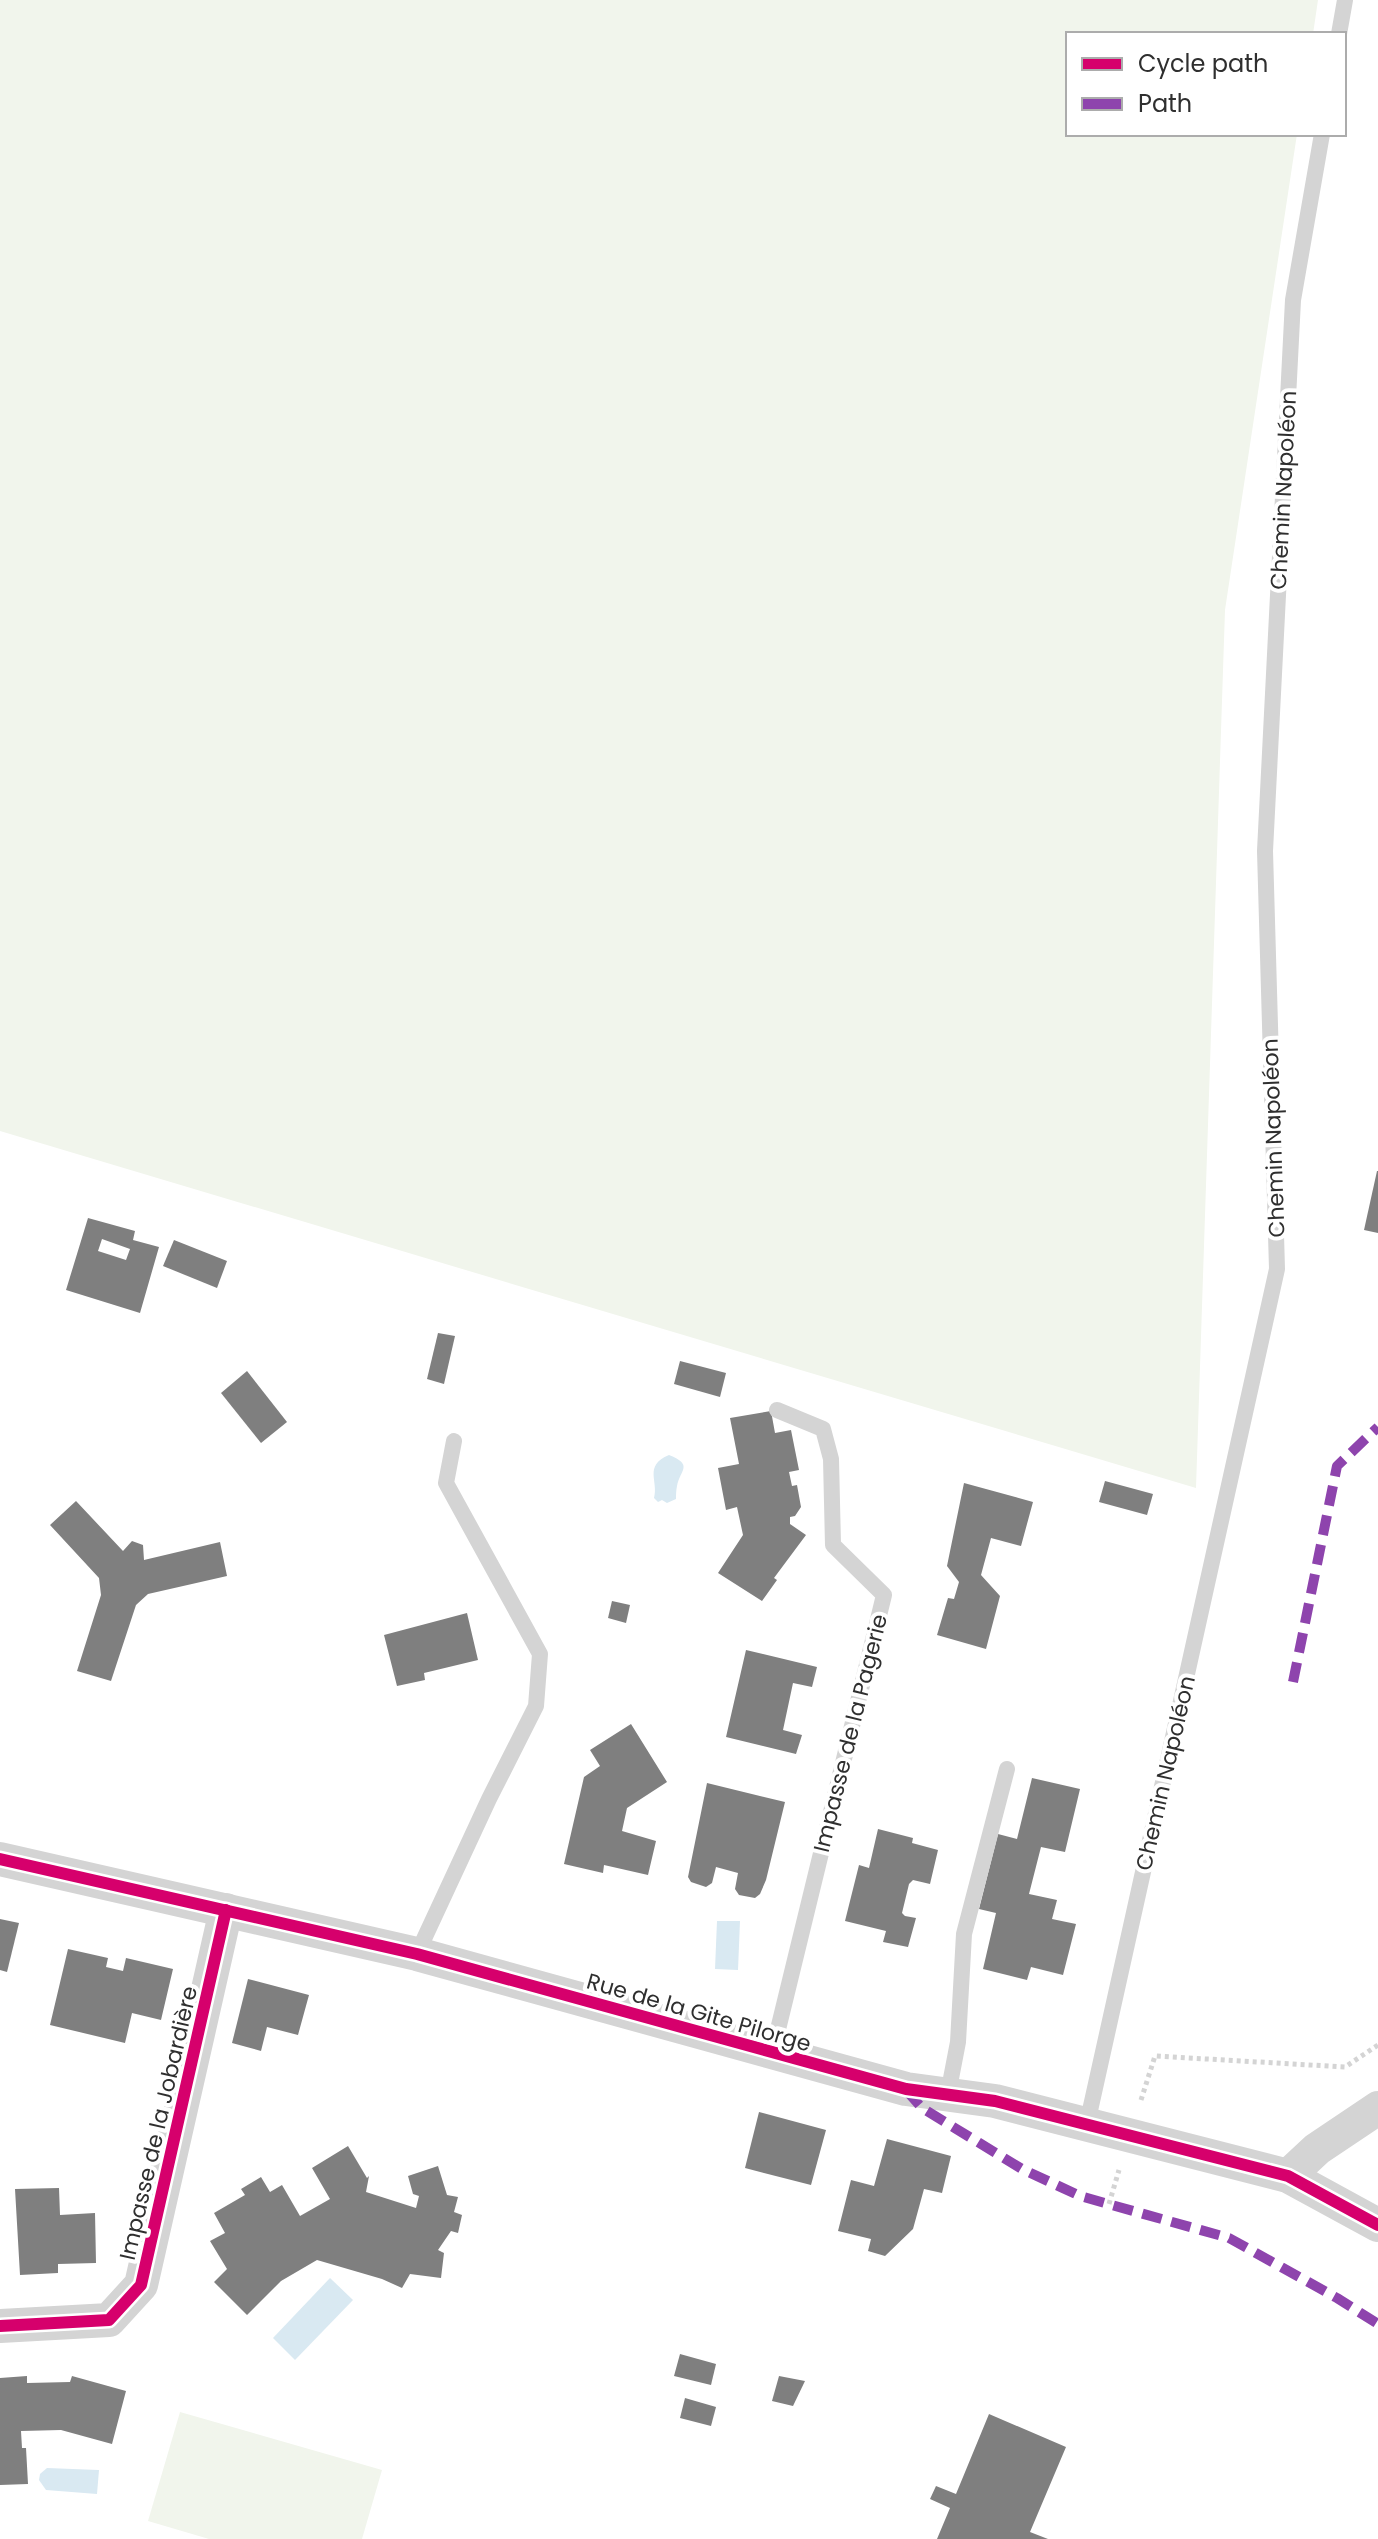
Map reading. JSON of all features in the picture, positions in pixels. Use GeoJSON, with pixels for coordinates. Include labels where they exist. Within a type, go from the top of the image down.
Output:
{"type":"FeatureCollection","features":[{"type":"Feature","properties":{"kind":"street","name":"Rue de la Gite Pilorge"},"geometry":{"type":"LineString","coordinates":[[0,1859],[417,1954],[906,2089],[995,2101],[1288,2176],[1378,2225]]}},
{"type":"Feature","properties":{"kind":"street","name":"Impasse de la Jobardière"},"geometry":{"type":"LineString","coordinates":[[0,2326],[109,2320],[141,2285],[226,1910]]}},
{"type":"Feature","properties":{"kind":"street"},"geometry":{"type":"LineString","coordinates":[[1288,2176],[1317,2149],[1378,2108]]}},
{"type":"Feature","properties":{"kind":"lane"},"geometry":{"type":"LineString","coordinates":[[1339,32],[1345,0]]}},
{"type":"Feature","properties":{"kind":"lane","name":"Chemin Napoléon"},"geometry":{"type":"LineString","coordinates":[[1087,2124],[1277,1269],[1265,851],[1293,300],[1322,136]]}},
{"type":"Feature","properties":{"kind":"lane","name":"Impasse de la Pagerie"},"geometry":{"type":"LineString","coordinates":[[772,2054],[884,1595],[833,1545],[831,1459],[823,1429],[777,1410]]}},
{"type":"Feature","properties":{"kind":"lane"},"geometry":{"type":"LineString","coordinates":[[417,1954],[536,1706],[540,1654],[446,1483],[454,1441]]}},
{"type":"Feature","properties":{"kind":"lane"},"geometry":{"type":"LineString","coordinates":[[948,2094],[958,2042],[964,1934],[1007,1769]]}},
{"type":"Feature","properties":{"kind":"path"},"geometry":{"type":"LineString","coordinates":[[1109,2204],[1155,2056],[1345,2067],[1378,2045]]}},
{"type":"Feature","properties":{"kind":"shaded area"},"geometry":{"type":"Polygon","coordinates":[[[0,0],[1318,0],[1313,32],[1066,32],[1066,136],[1297,136],[1225,610],[1196,1488],[0,1131],[0,0]]]}},
{"type":"Feature","properties":{"kind":"shaded area"},"geometry":{"type":"Polygon","coordinates":[[[669,1455],[681,1462],[684,1468],[676,1499],[667,1503],[662,1500],[658,1502],[654,1498],[654,1469],[661,1459],[669,1455]]]}},
{"type":"Feature","properties":{"kind":"shaded area"},"geometry":{"type":"Polygon","coordinates":[[[717,1921],[740,1921],[738,1970],[715,1969],[717,1921]]]}},
{"type":"Feature","properties":{"kind":"shaded area"},"geometry":{"type":"Polygon","coordinates":[[[330,2278],[353,2300],[295,2360],[273,2338],[330,2278]]]}},
{"type":"Feature","properties":{"kind":"shaded area"},"geometry":{"type":"Polygon","coordinates":[[[180,2412],[382,2470],[362,2539],[209,2539],[148,2521],[180,2412]]]}},
{"type":"Feature","properties":{"kind":"shaded area"},"geometry":{"type":"Polygon","coordinates":[[[47,2468],[99,2470],[97,2494],[46,2490],[39,2480],[40,2474],[47,2468]]]}},
{"type":"Feature","properties":{"kind":"building"},"geometry":{"type":"Polygon","coordinates":[[[1378,1171],[1378,1233],[1364,1230],[1378,1171]]]}},
{"type":"Feature","properties":{"kind":"building"},"geometry":{"type":"Polygon","coordinates":[[[88,1218],[135,1231],[133,1240],[159,1247],[140,1313],[66,1290],[88,1218]],[[102,1239],[98,1251],[126,1260],[130,1249],[102,1239]]]}},
{"type":"Feature","properties":{"kind":"building"},"geometry":{"type":"Polygon","coordinates":[[[174,1240],[227,1261],[217,1288],[163,1266],[174,1240]]]}},
{"type":"Feature","properties":{"kind":"building"},"geometry":{"type":"Polygon","coordinates":[[[438,1333],[455,1336],[444,1384],[427,1379],[438,1333]]]}},
{"type":"Feature","properties":{"kind":"building"},"geometry":{"type":"Polygon","coordinates":[[[680,1361],[726,1373],[720,1397],[674,1384],[680,1361]]]}},
{"type":"Feature","properties":{"kind":"building"},"geometry":{"type":"Polygon","coordinates":[[[247,1371],[287,1422],[261,1443],[221,1393],[247,1371]]]}},
{"type":"Feature","properties":{"kind":"building"},"geometry":{"type":"Polygon","coordinates":[[[771,1411],[775,1433],[791,1430],[799,1470],[789,1472],[792,1486],[797,1485],[801,1507],[795,1516],[790,1517],[790,1524],[806,1535],[774,1578],[777,1580],[762,1601],[718,1573],[743,1535],[737,1507],[726,1510],[718,1468],[739,1464],[730,1418],[771,1411]]]}},
{"type":"Feature","properties":{"kind":"building"},"geometry":{"type":"Polygon","coordinates":[[[1105,1481],[1153,1494],[1147,1515],[1099,1502],[1105,1481]]]}},
{"type":"Feature","properties":{"kind":"building"},"geometry":{"type":"Polygon","coordinates":[[[964,1483],[1033,1502],[1021,1546],[991,1538],[981,1575],[1000,1596],[986,1649],[937,1635],[948,1598],[954,1599],[959,1582],[947,1566],[964,1483]]]}},
{"type":"Feature","properties":{"kind":"building"},"geometry":{"type":"Polygon","coordinates":[[[76,1501],[123,1551],[132,1541],[143,1545],[144,1560],[220,1542],[227,1576],[148,1594],[136,1605],[111,1681],[77,1671],[101,1595],[99,1578],[50,1525],[76,1501]]]}},
{"type":"Feature","properties":{"kind":"building"},"geometry":{"type":"Polygon","coordinates":[[[612,1601],[630,1605],[626,1623],[608,1618],[612,1601]]]}},
{"type":"Feature","properties":{"kind":"building"},"geometry":{"type":"Polygon","coordinates":[[[467,1613],[478,1660],[424,1673],[425,1680],[397,1686],[384,1635],[467,1613]]]}},
{"type":"Feature","properties":{"kind":"building"},"geometry":{"type":"Polygon","coordinates":[[[746,1650],[817,1667],[812,1687],[793,1683],[783,1730],[802,1735],[796,1754],[726,1737],[746,1650]]]}},
{"type":"Feature","properties":{"kind":"building"},"geometry":{"type":"Polygon","coordinates":[[[631,1724],[667,1782],[627,1808],[622,1831],[656,1841],[648,1875],[604,1865],[603,1873],[564,1864],[584,1777],[600,1766],[590,1750],[631,1724]]]}},
{"type":"Feature","properties":{"kind":"building"},"geometry":{"type":"Polygon","coordinates":[[[1032,1778],[1080,1789],[1065,1852],[1041,1847],[1029,1894],[1057,1900],[1052,1919],[1076,1924],[1063,1975],[1031,1967],[1027,1980],[983,1969],[996,1913],[979,1909],[998,1834],[1017,1839],[1032,1778]]]}},
{"type":"Feature","properties":{"kind":"building"},"geometry":{"type":"Polygon","coordinates":[[[707,1783],[785,1802],[766,1880],[755,1898],[739,1895],[735,1889],[738,1873],[716,1867],[712,1883],[706,1887],[691,1882],[688,1877],[707,1783]]]}},
{"type":"Feature","properties":{"kind":"building"},"geometry":{"type":"Polygon","coordinates":[[[878,1829],[913,1838],[912,1843],[938,1850],[930,1884],[913,1880],[909,1884],[902,1913],[916,1918],[908,1947],[883,1942],[886,1931],[845,1921],[859,1865],[869,1868],[878,1829]]]}},
{"type":"Feature","properties":{"kind":"building"},"geometry":{"type":"Polygon","coordinates":[[[0,1919],[19,1923],[7,1972],[0,1970],[0,1919]]]}},
{"type":"Feature","properties":{"kind":"building"},"geometry":{"type":"Polygon","coordinates":[[[68,1949],[108,1958],[106,1967],[123,1971],[126,1958],[173,1969],[161,2020],[132,2013],[125,2043],[50,2025],[68,1949]]]}},
{"type":"Feature","properties":{"kind":"building"},"geometry":{"type":"Polygon","coordinates":[[[248,1979],[309,1995],[298,2035],[267,2027],[261,2051],[232,2043],[248,1979]]]}},
{"type":"Feature","properties":{"kind":"building"},"geometry":{"type":"Polygon","coordinates":[[[759,2112],[826,2130],[811,2185],[745,2168],[759,2112]]]}},
{"type":"Feature","properties":{"kind":"building"},"geometry":{"type":"Polygon","coordinates":[[[887,2139],[951,2156],[942,2193],[924,2189],[913,2229],[885,2256],[868,2251],[871,2239],[838,2231],[851,2180],[874,2186],[887,2139]]]}},
{"type":"Feature","properties":{"kind":"building"},"geometry":{"type":"Polygon","coordinates":[[[348,2146],[367,2178],[369,2176],[366,2192],[416,2208],[419,2196],[413,2194],[408,2176],[438,2166],[447,2195],[458,2197],[454,2212],[462,2215],[458,2233],[451,2231],[438,2250],[444,2253],[441,2278],[410,2274],[402,2288],[317,2260],[281,2281],[247,2315],[214,2282],[227,2269],[210,2241],[225,2233],[214,2213],[245,2195],[241,2189],[261,2177],[270,2192],[282,2185],[300,2216],[330,2199],[312,2168],[348,2146]]]}},
{"type":"Feature","properties":{"kind":"building"},"geometry":{"type":"Polygon","coordinates":[[[59,2188],[60,2215],[95,2213],[96,2263],[58,2264],[58,2273],[20,2275],[15,2189],[59,2188]]]}},
{"type":"Feature","properties":{"kind":"building"},"geometry":{"type":"Polygon","coordinates":[[[680,2354],[716,2364],[711,2385],[674,2376],[680,2354]]]}},
{"type":"Feature","properties":{"kind":"building"},"geometry":{"type":"Polygon","coordinates":[[[27,2376],[27,2383],[70,2382],[72,2376],[126,2391],[112,2444],[61,2430],[21,2431],[22,2448],[26,2448],[28,2484],[0,2485],[0,2378],[27,2376]]]}},
{"type":"Feature","properties":{"kind":"building"},"geometry":{"type":"Polygon","coordinates":[[[779,2376],[805,2381],[793,2406],[772,2401],[779,2376]]]}},
{"type":"Feature","properties":{"kind":"building"},"geometry":{"type":"Polygon","coordinates":[[[685,2398],[716,2407],[711,2426],[680,2418],[685,2398]]]}},
{"type":"Feature","properties":{"kind":"building"},"geometry":{"type":"Polygon","coordinates":[[[989,2414],[1066,2447],[1030,2532],[1048,2539],[937,2539],[950,2508],[930,2499],[936,2486],[956,2494],[989,2414]]]}},
{"type":"Feature","properties":{"kind":"marked path"},"geometry":{"type":"LineString","coordinates":[[1293,1682],[1337,1466],[1378,1427]]}},
{"type":"Feature","properties":{"kind":"marked path"},"geometry":{"type":"LineString","coordinates":[[906,2090],[922,2108],[1022,2169],[1080,2196],[1229,2238],[1378,2324]]}},
{"type":"Feature","properties":{"kind":"cycle path"},"geometry":{"type":"LineString","coordinates":[[0,1859],[417,1954],[906,2089],[995,2101],[1288,2176],[1378,2225]]}},
{"type":"Feature","properties":{"kind":"cycle path"},"geometry":{"type":"LineString","coordinates":[[0,2326],[109,2320],[141,2285],[226,1910]]}}]}
